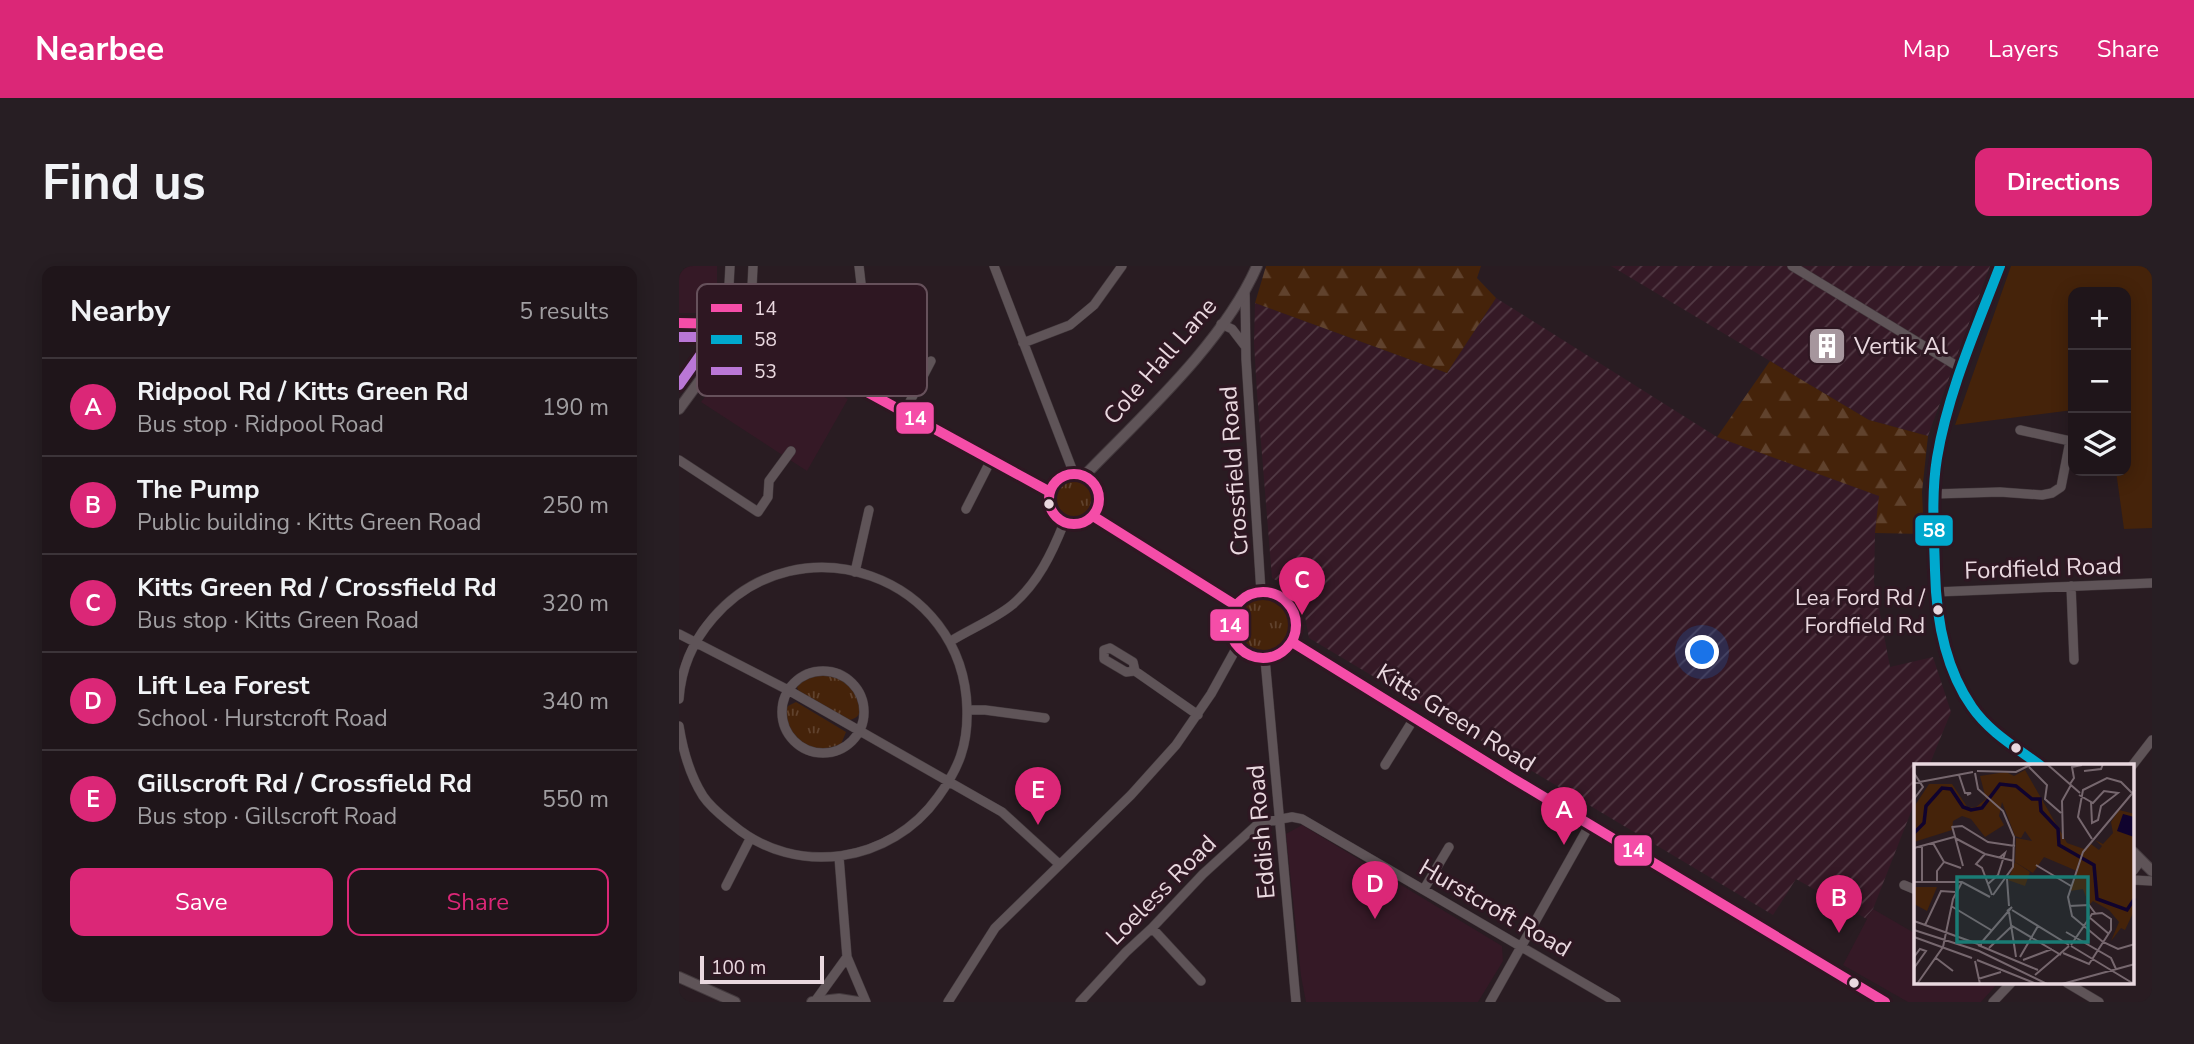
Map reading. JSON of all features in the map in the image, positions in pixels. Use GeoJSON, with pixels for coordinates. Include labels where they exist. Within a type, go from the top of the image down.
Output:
{"type":"FeatureCollection","features":[{"type":"Feature","properties":{"kind":"street"},"geometry":{"type":"LineString","coordinates":[[730,266],[730,284]]}},
{"type":"Feature","properties":{"kind":"street"},"geometry":{"type":"LineString","coordinates":[[752,284],[753,266]]}},
{"type":"Feature","properties":{"kind":"street"},"geometry":{"type":"LineString","coordinates":[[859,266],[861,284]]}},
{"type":"Feature","properties":{"kind":"street"},"geometry":{"type":"LineString","coordinates":[[994,266],[1023,343],[1079,475],[1096,487],[1100,496],[1098,509],[1093,516],[1081,524],[1064,523],[1051,510],[1050,492],[1059,479],[1079,475]]}},
{"type":"Feature","properties":{"kind":"street"},"geometry":{"type":"LineString","coordinates":[[1023,343],[1070,326],[1094,305],[1122,266]]}},
{"type":"Feature","properties":{"kind":"street","name":"Cole Hall Lane"},"geometry":{"type":"LineString","coordinates":[[1079,475],[1185,370],[1245,291],[1257,266]]}},
{"type":"Feature","properties":{"kind":"street"},"geometry":{"type":"LineString","coordinates":[[1792,266],[1962,369]]}},
{"type":"Feature","properties":{"kind":"street"},"geometry":{"type":"LineString","coordinates":[[2000,266],[1962,369],[1937,459],[1934,494],[1936,592],[1945,650],[1953,677],[1981,718],[2038,764]]}},
{"type":"Feature","properties":{"kind":"street","name":"Crossfield Road"},"geometry":{"type":"LineString","coordinates":[[1245,291],[1261,592]]}},
{"type":"Feature","properties":{"kind":"street"},"geometry":{"type":"LineString","coordinates":[[679,323],[697,324]]}},
{"type":"Feature","properties":{"kind":"street"},"geometry":{"type":"LineString","coordinates":[[1221,324],[1232,329],[1246,348]]}},
{"type":"Feature","properties":{"kind":"street"},"geometry":{"type":"LineString","coordinates":[[927,369],[931,361]]}},
{"type":"Feature","properties":{"kind":"street"},"geometry":{"type":"LineString","coordinates":[[679,409],[697,384]]}},
{"type":"Feature","properties":{"kind":"street"},"geometry":{"type":"LineString","coordinates":[[873,396],[1050,492]]}},
{"type":"Feature","properties":{"kind":"street"},"geometry":{"type":"LineString","coordinates":[[904,413],[913,396]]}},
{"type":"Feature","properties":{"kind":"street"},"geometry":{"type":"LineString","coordinates":[[2020,430],[2068,440]]}},
{"type":"Feature","properties":{"kind":"street"},"geometry":{"type":"LineString","coordinates":[[679,460],[758,512],[768,497],[769,481],[790,451]]}},
{"type":"Feature","properties":{"kind":"street"},"geometry":{"type":"LineString","coordinates":[[1934,494],[2052,493],[2061,487],[2068,459]]}},
{"type":"Feature","properties":{"kind":"street"},"geometry":{"type":"LineString","coordinates":[[966,509],[991,460]]}},
{"type":"Feature","properties":{"kind":"street"},"geometry":{"type":"LineString","coordinates":[[855,572],[869,510]]}},
{"type":"Feature","properties":{"kind":"street"},"geometry":{"type":"LineString","coordinates":[[1093,516],[1235,605]]}},
{"type":"Feature","properties":{"kind":"street"},"geometry":{"type":"LineString","coordinates":[[951,641],[1011,606],[1049,561],[1064,523]]}},
{"type":"Feature","properties":{"kind":"street"},"geometry":{"type":"LineString","coordinates":[[679,699],[684,669],[695,643],[726,603],[769,577],[807,568],[831,567],[881,580],[923,605],[951,641],[966,685],[967,734],[961,760],[950,782],[918,822],[903,834],[888,841],[839,857],[816,857],[778,851],[750,839],[717,812],[704,798],[687,765],[679,726]]}},
{"type":"Feature","properties":{"kind":"street","name":"Fordfield Road"},"geometry":{"type":"LineString","coordinates":[[1936,592],[2152,583]]}},
{"type":"Feature","properties":{"kind":"street"},"geometry":{"type":"LineString","coordinates":[[2071,586],[2074,660]]}},
{"type":"Feature","properties":{"kind":"street"},"geometry":{"type":"LineString","coordinates":[[1261,592],[1280,596],[1291,607],[1296,627],[1293,642],[1288,649],[1278,656],[1265,659],[1250,656],[1237,646],[1231,636],[1229,624],[1235,605],[1250,594],[1261,592]]}},
{"type":"Feature","properties":{"kind":"street"},"geometry":{"type":"LineString","coordinates":[[679,634],[788,690],[1002,812],[1059,864]]}},
{"type":"Feature","properties":{"kind":"street","name":"Kitts Green Road"},"geometry":{"type":"LineString","coordinates":[[1293,642],[1885,1002]]}},
{"type":"Feature","properties":{"kind":"street"},"geometry":{"type":"LineString","coordinates":[[948,1002],[995,928],[1176,745],[1198,715],[1237,646]]}},
{"type":"Feature","properties":{"kind":"street","name":"Eddish Road"},"geometry":{"type":"LineString","coordinates":[[1265,659],[1296,1002]]}},
{"type":"Feature","properties":{"kind":"street"},"geometry":{"type":"LineString","coordinates":[[820,670],[845,677],[861,693],[864,703],[858,730],[849,744],[839,751],[817,754],[804,750],[787,734],[782,719],[781,710],[788,690],[796,680],[807,673],[820,670]]}},
{"type":"Feature","properties":{"kind":"street"},"geometry":{"type":"LineString","coordinates":[[1135,671],[1198,715]]}},
{"type":"Feature","properties":{"kind":"street"},"geometry":{"type":"LineString","coordinates":[[967,710],[1045,718]]}},
{"type":"Feature","properties":{"kind":"street"},"geometry":{"type":"LineString","coordinates":[[1385,765],[1415,718]]}},
{"type":"Feature","properties":{"kind":"street"},"geometry":{"type":"LineString","coordinates":[[2134,764],[2152,740]]}},
{"type":"Feature","properties":{"kind":"street","name":"Hurstcroft Road"},"geometry":{"type":"LineString","coordinates":[[1278,819],[1302,819],[1616,1002]]}},
{"type":"Feature","properties":{"kind":"street","name":"Loeless Road"},"geometry":{"type":"LineString","coordinates":[[1080,1002],[1126,951],[1153,928],[1203,874],[1259,823],[1278,819]]}},
{"type":"Feature","properties":{"kind":"street"},"geometry":{"type":"LineString","coordinates":[[1490,1002],[1590,824]]}},
{"type":"Feature","properties":{"kind":"street"},"geometry":{"type":"LineString","coordinates":[[726,886],[750,839]]}},
{"type":"Feature","properties":{"kind":"street"},"geometry":{"type":"LineString","coordinates":[[1425,889],[1449,847]]}},
{"type":"Feature","properties":{"kind":"street"},"geometry":{"type":"LineString","coordinates":[[2137,856],[2152,871]]}},
{"type":"Feature","properties":{"kind":"street"},"geometry":{"type":"LineString","coordinates":[[839,857],[846,957],[866,1002]]}},
{"type":"Feature","properties":{"kind":"street"},"geometry":{"type":"LineString","coordinates":[[1904,885],[1914,889]]}},
{"type":"Feature","properties":{"kind":"street"},"geometry":{"type":"LineString","coordinates":[[1153,928],[1201,981]]}},
{"type":"Feature","properties":{"kind":"street"},"geometry":{"type":"LineString","coordinates":[[814,1001],[846,957]]}},
{"type":"Feature","properties":{"kind":"street"},"geometry":{"type":"LineString","coordinates":[[679,977],[735,1002]]}},
{"type":"Feature","properties":{"kind":"street"},"geometry":{"type":"LineString","coordinates":[[1993,1002],[2010,984]]}},
{"type":"Feature","properties":{"kind":"street"},"geometry":{"type":"LineString","coordinates":[[2069,984],[2099,1002]]}},
{"type":"Feature","properties":{"kind":"street"},"geometry":{"type":"LineString","coordinates":[[814,1001],[839,999],[858,1002]]}},
{"type":"Feature","properties":{"kind":"shaded area"},"geometry":{"type":"Polygon","coordinates":[[[679,266],[717,266],[717,284],[697,284],[697,313],[679,313],[679,266]]]}},
{"type":"Feature","properties":{"kind":"shaded area"},"geometry":{"type":"Polygon","coordinates":[[[1611,266],[1990,266],[1928,436],[1869,420],[1611,266]]]}},
{"type":"Feature","properties":{"kind":"shaded area"},"geometry":{"type":"Polygon","coordinates":[[[1496,298],[1717,437],[1880,496],[1875,533],[1874,582],[1890,667],[1933,657],[1951,712],[1930,764],[1914,764],[1914,804],[1873,909],[1865,918],[1796,879],[1773,915],[1309,638],[1302,600],[1290,588],[1272,578],[1257,393],[1255,303],[1447,373],[1496,298]]]}},
{"type":"Feature","properties":{"kind":"shaded area"},"geometry":{"type":"Polygon","coordinates":[[[706,396],[842,396],[848,399],[807,471],[701,402],[706,396]]]}},
{"type":"Feature","properties":{"kind":"shaded area"},"geometry":{"type":"Polygon","coordinates":[[[1302,825],[1502,946],[1503,961],[1478,1002],[1306,1002],[1286,834],[1302,825]]]}},
{"type":"Feature","properties":{"kind":"shaded area"},"geometry":{"type":"Polygon","coordinates":[[[1873,909],[1914,933],[1914,984],[1997,984],[1981,1002],[1908,1002],[1843,965],[1867,919],[1865,918],[1873,909]]]}},
{"type":"Feature","properties":{"kind":"green space"},"geometry":{"type":"Polygon","coordinates":[[[1266,266],[1481,266],[1477,278],[1496,298],[1447,373],[1255,303],[1266,266]]]}},
{"type":"Feature","properties":{"kind":"green space"},"geometry":{"type":"Polygon","coordinates":[[[2011,266],[2152,266],[2152,528],[2124,529],[2117,476],[2131,476],[2131,287],[2068,287],[2068,411],[1955,425],[2011,266]]]}},
{"type":"Feature","properties":{"kind":"green space"},"geometry":{"type":"Polygon","coordinates":[[[1770,361],[1869,420],[1928,436],[1922,492],[1924,534],[1875,533],[1879,496],[1717,437],[1770,361]]]}},
{"type":"Feature","properties":{"kind":"green space"},"geometry":{"type":"Polygon","coordinates":[[[1074,480],[1087,486],[1093,499],[1087,512],[1074,518],[1061,512],[1055,499],[1061,486],[1074,480]]]}},
{"type":"Feature","properties":{"kind":"green space"},"geometry":{"type":"Polygon","coordinates":[[[1264,598],[1274,600],[1282,606],[1288,614],[1288,634],[1282,642],[1274,648],[1264,650],[1254,648],[1246,642],[1240,634],[1238,624],[1240,614],[1246,606],[1254,600],[1264,598]]]}},
{"type":"Feature","properties":{"kind":"green space"},"geometry":{"type":"Polygon","coordinates":[[[829,675],[843,679],[854,689],[861,707],[856,717],[850,720],[799,693],[797,687],[803,680],[811,676],[829,675]]]}},
{"type":"Feature","properties":{"kind":"green space"},"geometry":{"type":"Polygon","coordinates":[[[796,702],[846,732],[841,744],[820,749],[804,744],[797,738],[785,711],[796,702]]]}},
{"type":"Feature","properties":{"kind":"transit line","name":"58"},"geometry":{"type":"LineString","coordinates":[[2000,266],[1948,409],[1937,458],[1933,514],[1936,588],[1943,642],[1962,692],[1987,724],[2038,764]]}},
{"type":"Feature","properties":{"kind":"transit line","name":"14"},"geometry":{"type":"LineString","coordinates":[[679,323],[697,323]]}},
{"type":"Feature","properties":{"kind":"transit line","name":"53"},"geometry":{"type":"LineString","coordinates":[[679,337],[697,337]]}},
{"type":"Feature","properties":{"kind":"transit line","name":"53"},"geometry":{"type":"LineString","coordinates":[[679,385],[697,360]]}},
{"type":"Feature","properties":{"kind":"transit line","name":"14"},"geometry":{"type":"LineString","coordinates":[[875,396],[1050,492]]}},
{"type":"Feature","properties":{"kind":"transit line","name":"14"},"geometry":{"type":"LineString","coordinates":[[1074,474],[1092,481],[1099,499],[1092,517],[1074,524],[1056,517],[1049,499],[1056,481],[1074,474]]}},
{"type":"Feature","properties":{"kind":"transit line","name":"14"},"geometry":{"type":"LineString","coordinates":[[1093,516],[1235,605]]}},
{"type":"Feature","properties":{"kind":"transit line","name":"14"},"geometry":{"type":"LineString","coordinates":[[1256,592],[1270,592],[1282,597],[1291,606],[1296,625],[1294,638],[1287,649],[1270,658],[1256,658],[1244,653],[1235,644],[1230,632],[1230,618],[1235,606],[1244,597],[1256,592]]}},
{"type":"Feature","properties":{"kind":"transit line","name":"14"},"geometry":{"type":"LineString","coordinates":[[1292,642],[1885,1002]]}},
{"type":"Feature","properties":{"kind":"place","name":"Vertik Al"},"geometry":{"type":"Point","coordinates":[1827,346]}},
{"type":"Feature","properties":{"kind":"place","name":"Lea Ford Rd / Fordfield Rd"},"geometry":{"type":"Point","coordinates":[1938,610]}},
{"type":"Feature","properties":{"kind":"place","name":"Kitts Green Rd / Crossfield Rd"},"geometry":{"type":"Point","coordinates":[1302,615]}},
{"type":"Feature","properties":{"kind":"place","name":"Gillscroft Rd / Crossfield Rd"},"geometry":{"type":"Point","coordinates":[1038,825]}},
{"type":"Feature","properties":{"kind":"place","name":"Ridpool Rd / Kitts Green Rd"},"geometry":{"type":"Point","coordinates":[1564,845]}},
{"type":"Feature","properties":{"kind":"place","name":"Lift Lea Forest"},"geometry":{"type":"Point","coordinates":[1375,919]}},
{"type":"Feature","properties":{"kind":"place","name":"The Pump"},"geometry":{"type":"Point","coordinates":[1839,933]}}]}
